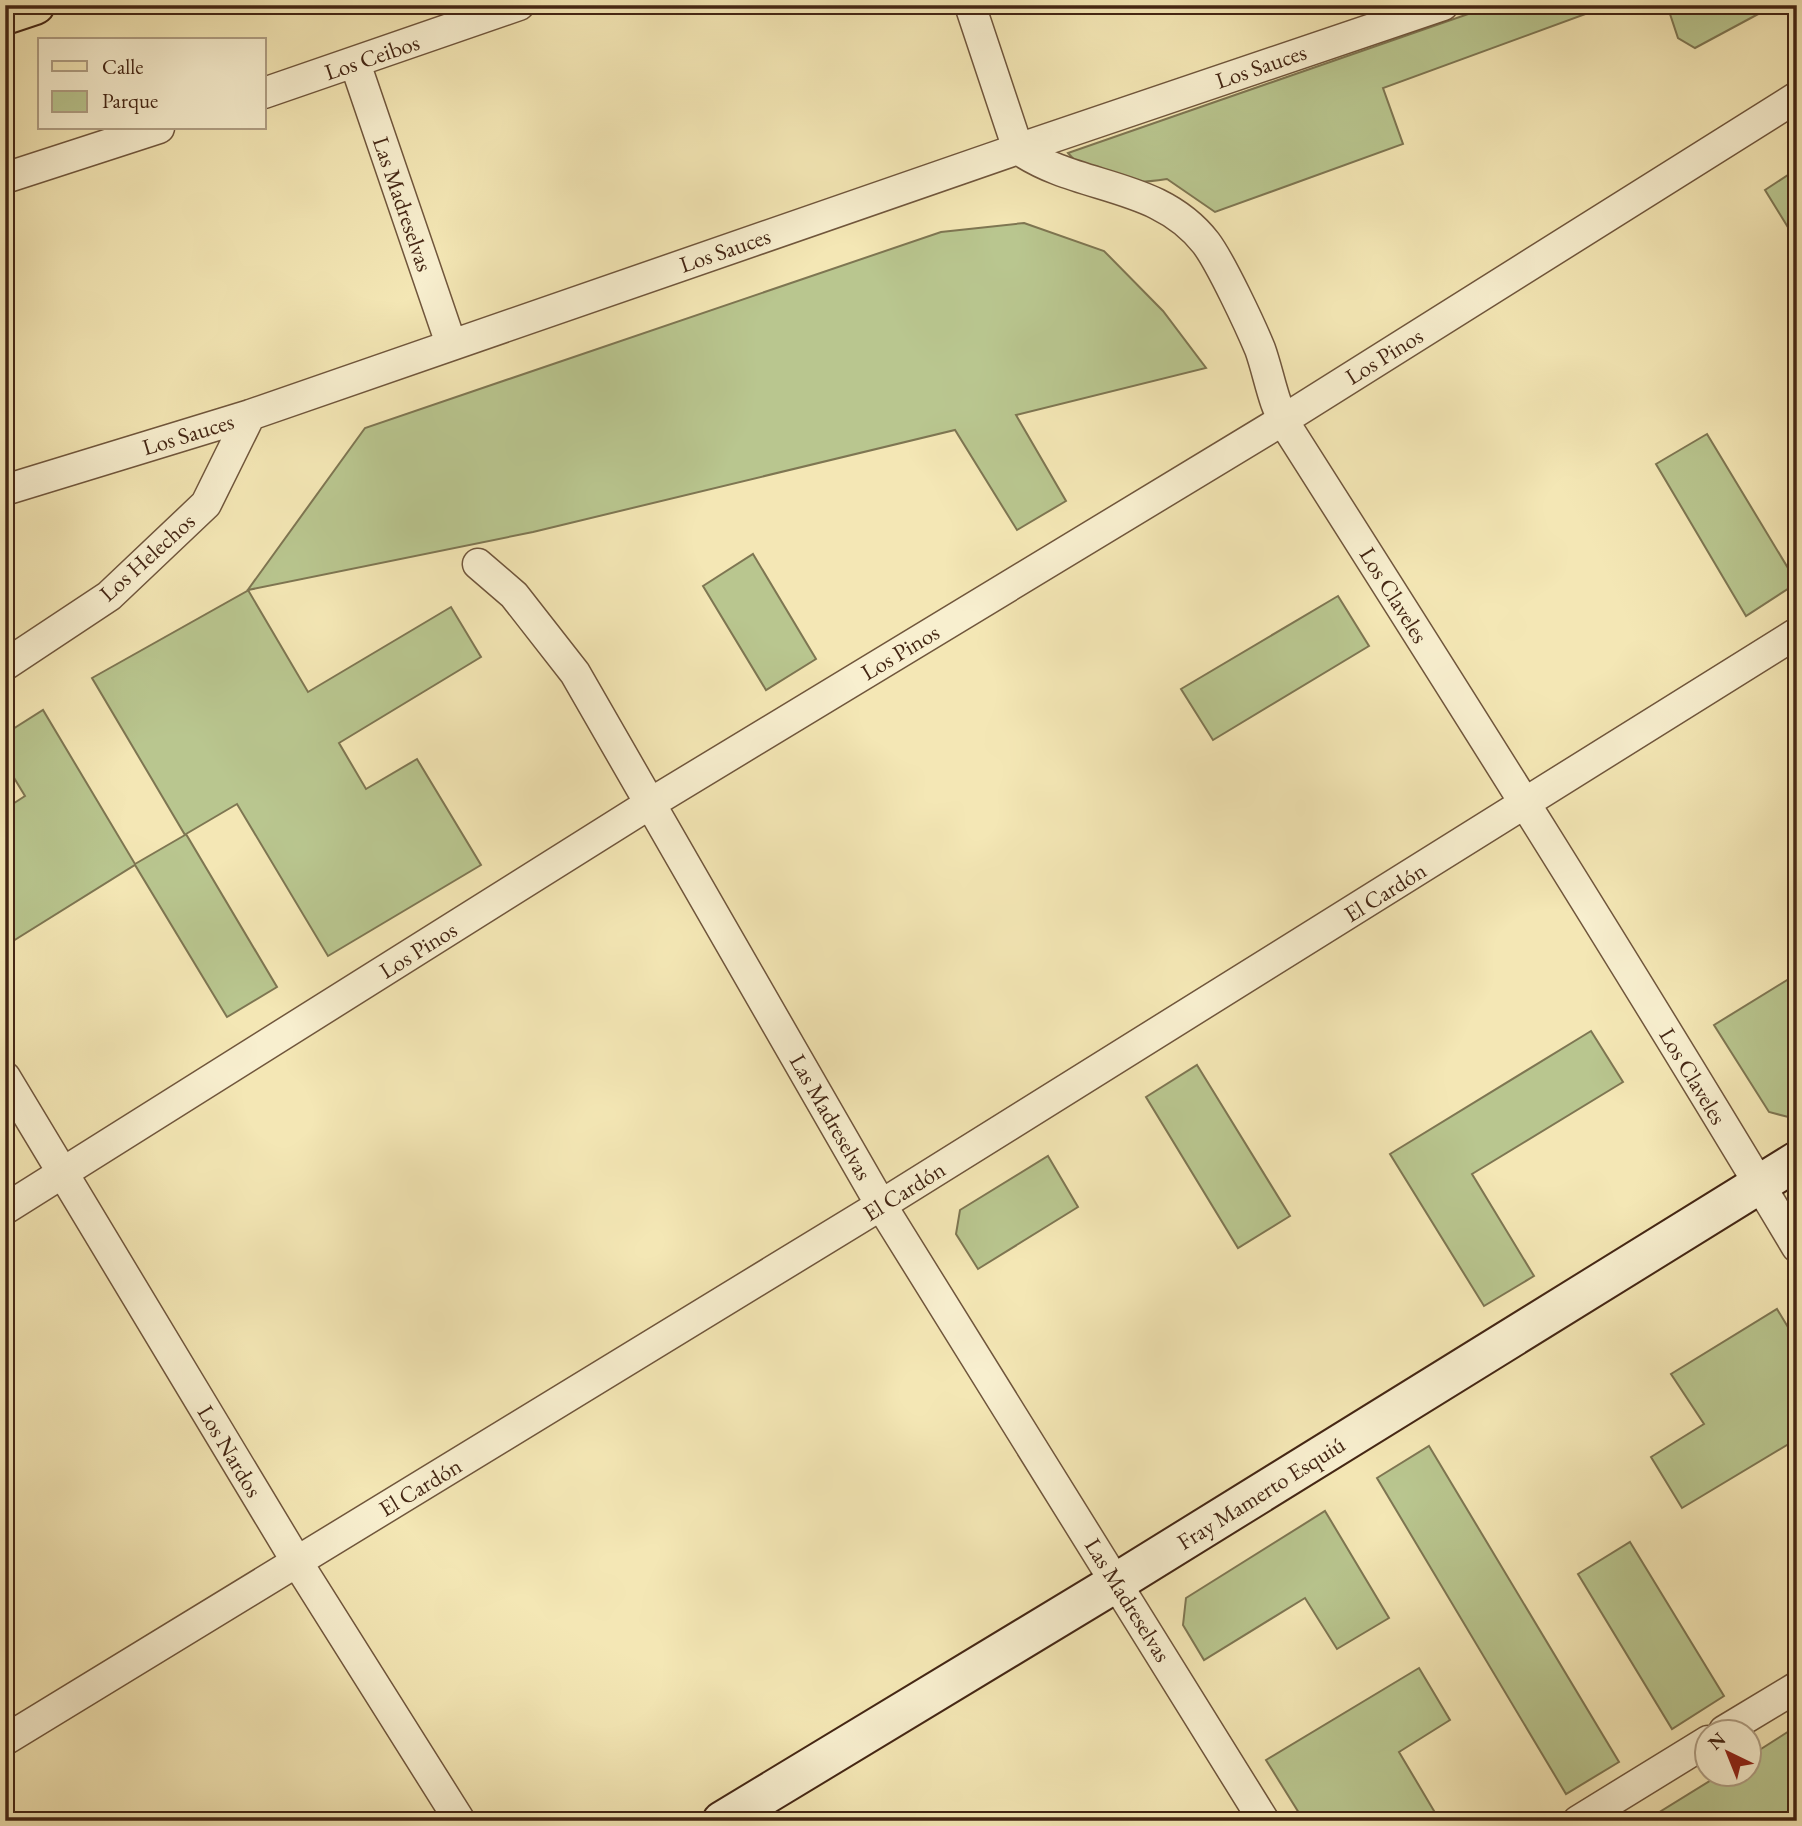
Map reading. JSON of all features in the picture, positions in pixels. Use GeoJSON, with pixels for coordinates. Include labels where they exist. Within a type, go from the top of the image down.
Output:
{"type":"FeatureCollection","features":[{"type":"Feature","properties":{"kind":"main road"},"geometry":{"type":"LineString","coordinates":[[5,15],[35,5]]}},
{"type":"Feature","properties":{"kind":"street","name":"Los Ceibos"},"geometry":{"type":"LineString","coordinates":[[266,92],[519,5]]}},
{"type":"Feature","properties":{"kind":"street"},"geometry":{"type":"LineString","coordinates":[[970,5],[1018,149]]}},
{"type":"Feature","properties":{"kind":"street","name":"Los Sauces"},"geometry":{"type":"LineString","coordinates":[[5,490],[250,415],[1443,5]]}},
{"type":"Feature","properties":{"kind":"street","name":"Las Madreselvas"},"geometry":{"type":"LineString","coordinates":[[355,63],[451,344]]}},
{"type":"Feature","properties":{"kind":"street","name":"Los Pinos"},"geometry":{"type":"LineString","coordinates":[[5,1209],[651,803],[1283,420],[1797,97]]}},
{"type":"Feature","properties":{"kind":"street"},"geometry":{"type":"LineString","coordinates":[[5,178],[153,130]]}},
{"type":"Feature","properties":{"kind":"street","name":"Los Claveles"},"geometry":{"type":"LineString","coordinates":[[1018,149],[1049,167],[1080,180],[1126,189],[1174,212],[1207,244],[1259,346],[1283,420],[1527,804],[1797,1247]]}},
{"type":"Feature","properties":{"kind":"street","name":"Los Helechos"},"geometry":{"type":"LineString","coordinates":[[5,664],[109,596],[206,504],[250,415]]}},
{"type":"Feature","properties":{"kind":"street","name":"Las Madreselvas"},"geometry":{"type":"LineString","coordinates":[[478,564],[514,596],[575,673],[881,1205],[1264,1821]]}},
{"type":"Feature","properties":{"kind":"street","name":"El Cardón"},"geometry":{"type":"LineString","coordinates":[[5,1740],[881,1205],[1797,633]]}},
{"type":"Feature","properties":{"kind":"street","name":"Los Nardos"},"geometry":{"type":"LineString","coordinates":[[5,1077],[297,1562],[460,1821]]}},
{"type":"Feature","properties":{"kind":"street","name":"Fray Mamerto Esquiú"},"geometry":{"type":"LineString","coordinates":[[722,1821],[1117,1583],[1797,1161]]}},
{"type":"Feature","properties":{"kind":"street"},"geometry":{"type":"LineString","coordinates":[[1747,1717],[1797,1686]]}},
{"type":"Feature","properties":{"kind":"street"},"geometry":{"type":"LineString","coordinates":[[1578,1821],[1694,1749]]}},
{"type":"Feature","properties":{"kind":"green space"},"geometry":{"type":"Polygon","coordinates":[[[1494,5],[1610,5],[1383,88],[1403,144],[1215,212],[1167,179],[1140,182],[1113,180],[1089,171],[1068,153],[1494,5]]]}},
{"type":"Feature","properties":{"kind":"green space"},"geometry":{"type":"Polygon","coordinates":[[[1667,5],[1775,5],[1695,48],[1678,38],[1667,5]]]}},
{"type":"Feature","properties":{"kind":"green space"},"geometry":{"type":"Polygon","coordinates":[[[1797,169],[1797,242],[1765,190],[1797,169]]]}},
{"type":"Feature","properties":{"kind":"green space"},"geometry":{"type":"Polygon","coordinates":[[[1024,223],[1104,251],[1163,311],[1206,368],[1016,415],[1066,501],[1017,530],[955,430],[533,532],[248,590],[308,692],[451,607],[481,657],[339,743],[366,789],[417,759],[481,865],[328,956],[237,804],[186,834],[277,987],[227,1017],[135,865],[5,946],[5,809],[25,796],[5,763],[5,734],[43,710],[135,864],[185,835],[92,678],[247,591],[365,428],[941,232],[1024,223]]]}},
{"type":"Feature","properties":{"kind":"green space"},"geometry":{"type":"Polygon","coordinates":[[[1707,434],[1797,583],[1746,616],[1656,464],[1707,434]]]}},
{"type":"Feature","properties":{"kind":"green space"},"geometry":{"type":"Polygon","coordinates":[[[753,554],[816,659],[766,690],[703,586],[753,554]]]}},
{"type":"Feature","properties":{"kind":"green space"},"geometry":{"type":"Polygon","coordinates":[[[1338,596],[1369,646],[1213,740],[1181,689],[1338,596]]]}},
{"type":"Feature","properties":{"kind":"green space"},"geometry":{"type":"Polygon","coordinates":[[[1797,974],[1797,1115],[1792,1118],[1769,1112],[1714,1025],[1797,974]]]}},
{"type":"Feature","properties":{"kind":"green space"},"geometry":{"type":"Polygon","coordinates":[[[1591,1031],[1623,1082],[1472,1174],[1534,1276],[1484,1306],[1390,1154],[1591,1031]]]}},
{"type":"Feature","properties":{"kind":"green space"},"geometry":{"type":"Polygon","coordinates":[[[1197,1065],[1290,1216],[1238,1248],[1146,1097],[1197,1065]]]}},
{"type":"Feature","properties":{"kind":"green space"},"geometry":{"type":"Polygon","coordinates":[[[1048,1156],[1078,1207],[978,1269],[956,1234],[960,1210],[1048,1156]]]}},
{"type":"Feature","properties":{"kind":"green space"},"geometry":{"type":"Polygon","coordinates":[[[1777,1309],[1797,1342],[1797,1439],[1682,1508],[1651,1457],[1704,1424],[1671,1374],[1777,1309]]]}},
{"type":"Feature","properties":{"kind":"green space"},"geometry":{"type":"Polygon","coordinates":[[[1429,1446],[1619,1762],[1566,1794],[1377,1478],[1429,1446]]]}},
{"type":"Feature","properties":{"kind":"green space"},"geometry":{"type":"Polygon","coordinates":[[[1325,1511],[1389,1618],[1337,1649],[1305,1598],[1204,1660],[1183,1625],[1186,1598],[1325,1511]]]}},
{"type":"Feature","properties":{"kind":"green space"},"geometry":{"type":"Polygon","coordinates":[[[1630,1542],[1724,1696],[1672,1729],[1578,1574],[1630,1542]]]}},
{"type":"Feature","properties":{"kind":"green space"},"geometry":{"type":"Polygon","coordinates":[[[1419,1668],[1450,1720],[1399,1752],[1440,1821],[1304,1821],[1266,1760],[1419,1668]]]}},
{"type":"Feature","properties":{"kind":"green space"},"geometry":{"type":"Polygon","coordinates":[[[1797,1726],[1797,1821],[1645,1821],[1700,1787],[1764,1787],[1764,1747],[1797,1726]]]}}]}
